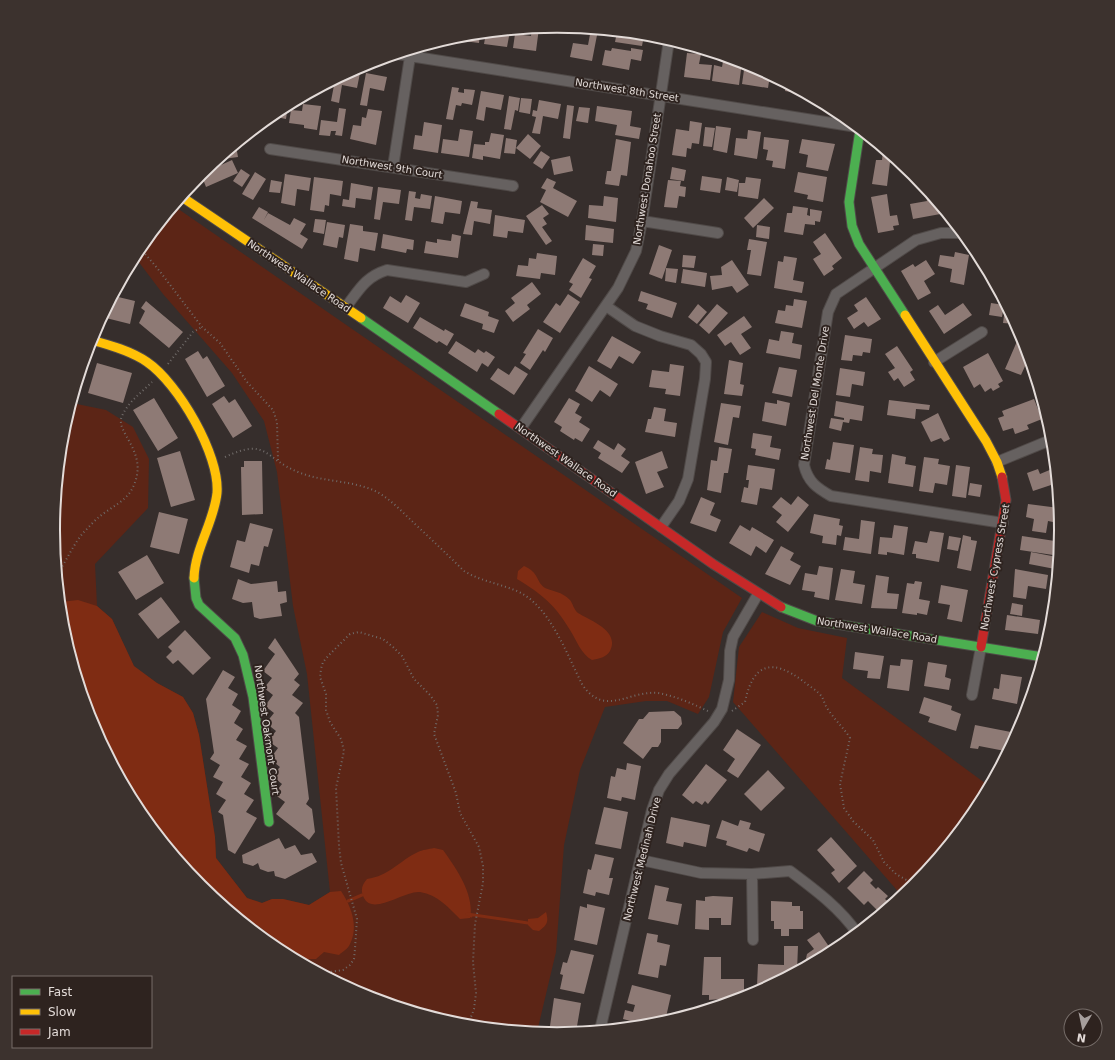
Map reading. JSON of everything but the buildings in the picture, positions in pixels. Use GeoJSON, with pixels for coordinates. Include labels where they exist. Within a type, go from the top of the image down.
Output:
{"type":"FeatureCollection","features":[{"type":"Feature","properties":{"kind":"street","name":"Northwest Donahoo Street"},"geometry":{"type":"LineString","coordinates":[[520,428],[606,306],[627,272],[636,251],[642,221],[668,46]]}},
{"type":"Feature","properties":{"kind":"street","name":"Northwest 8th Street"},"geometry":{"type":"LineString","coordinates":[[415,54],[660,96],[845,125]]}},
{"type":"Feature","properties":{"kind":"street"},"geometry":{"type":"LineString","coordinates":[[393,167],[410,56]]}},
{"type":"Feature","properties":{"kind":"street","name":"Northwest Cypress Street"},"geometry":{"type":"LineString","coordinates":[[859,135],[849,202],[852,226],[859,244],[986,441],[997,462],[1004,483],[1006,500],[1003,523],[981,647]]}},
{"type":"Feature","properties":{"kind":"street","name":"Northwest 9th Court"},"geometry":{"type":"LineString","coordinates":[[270,149],[513,186]]}},
{"type":"Feature","properties":{"kind":"street","name":"Northwest Wallace Road"},"geometry":{"type":"LineString","coordinates":[[186,200],[346,307],[758,594],[785,610],[817,621],[1039,656]]}},
{"type":"Feature","properties":{"kind":"street"},"geometry":{"type":"LineString","coordinates":[[642,221],[718,233]]}},
{"type":"Feature","properties":{"kind":"street","name":"Northwest Del Monte Drive"},"geometry":{"type":"LineString","coordinates":[[956,233],[941,233],[916,240],[836,294],[828,312],[804,454],[806,475],[815,487],[831,496],[1003,523]]}},
{"type":"Feature","properties":{"kind":"street"},"geometry":{"type":"LineString","coordinates":[[346,307],[365,281],[374,274],[387,270],[466,282],[484,274]]}},
{"type":"Feature","properties":{"kind":"street"},"geometry":{"type":"LineString","coordinates":[[606,306],[635,326],[660,336],[691,345],[701,354],[706,362],[705,379],[688,479],[679,501],[661,527]]}},
{"type":"Feature","properties":{"kind":"street"},"geometry":{"type":"LineString","coordinates":[[934,362],[982,332]]}},
{"type":"Feature","properties":{"kind":"street","name":"Northwest Oakmont Court"},"geometry":{"type":"LineString","coordinates":[[97,342],[135,354],[170,381],[210,447],[214,461],[217,489],[215,506],[194,576],[196,599],[208,615],[237,640],[245,659],[253,694],[269,822]]}},
{"type":"Feature","properties":{"kind":"street"},"geometry":{"type":"LineString","coordinates":[[997,462],[1046,441]]}},
{"type":"Feature","properties":{"kind":"street","name":"Northwest Medinah Drive"},"geometry":{"type":"LineString","coordinates":[[601,1025],[652,810],[659,790],[669,774],[718,716],[727,694],[730,651],[733,637],[758,594]]}},
{"type":"Feature","properties":{"kind":"street"},"geometry":{"type":"LineString","coordinates":[[972,695],[981,647]]}},
{"type":"Feature","properties":{"kind":"street"},"geometry":{"type":"LineString","coordinates":[[641,860],[701,873],[752,874],[790,871],[813,887],[854,929]]}},
{"type":"Feature","properties":{"kind":"street"},"geometry":{"type":"LineString","coordinates":[[752,874],[753,940]]}},
{"type":"Feature","properties":{"kind":"path"},"geometry":{"type":"LineString","coordinates":[[145,253],[202,326],[220,343],[247,382],[273,410],[277,422],[278,460]]}},
{"type":"Feature","properties":{"kind":"path"},"geometry":{"type":"LineString","coordinates":[[62,566],[83,534],[98,518],[123,500],[133,488],[138,476],[138,461],[132,444],[123,430],[120,418],[127,406],[160,373],[193,332],[202,326]]}},
{"type":"Feature","properties":{"kind":"path"},"geometry":{"type":"LineString","coordinates":[[214,461],[241,449],[255,447],[264,450],[298,472],[321,479],[372,490],[392,502],[464,570],[475,578],[520,592],[534,601],[546,615],[582,684],[587,692],[594,697],[614,701],[644,694],[656,693],[681,699],[718,716],[734,710],[745,702],[748,686],[755,675],[768,668],[779,667],[790,672],[822,697],[827,708],[850,738],[840,784],[844,808],[853,821],[874,840],[884,862],[896,874],[908,882]]}},
{"type":"Feature","properties":{"kind":"path"},"geometry":{"type":"LineString","coordinates":[[331,972],[343,970],[350,965],[354,959],[357,920],[339,846],[336,788],[344,751],[341,739],[330,722],[326,710],[326,694],[320,677],[323,662],[329,655],[350,634],[359,632],[383,640],[393,647],[402,656],[414,679],[437,705],[438,715],[434,734],[450,773],[460,813],[478,847],[483,866],[482,883],[475,924],[473,962],[476,993],[474,1009],[470,1019]]}},
{"type":"Feature","properties":{"kind":"shaded area"},"geometry":{"type":"Polygon","coordinates":[[[178,209],[742,598],[723,632],[709,697],[698,714],[667,701],[646,701],[605,707],[580,770],[564,845],[556,952],[538,1026],[493,1023],[429,1010],[398,1001],[338,976],[281,943],[230,904],[184,858],[163,833],[144,806],[112,750],[98,720],[77,659],[65,595],[60,530],[65,465],[76,404],[106,410],[133,427],[149,459],[148,508],[95,564],[97,606],[112,619],[134,667],[157,683],[183,697],[193,713],[199,735],[215,837],[216,858],[247,898],[262,903],[272,899],[283,899],[309,905],[330,892],[307,674],[293,606],[277,472],[264,421],[232,373],[163,294],[139,262],[163,227],[178,209]]]}},
{"type":"Feature","properties":{"kind":"shaded area"},"geometry":{"type":"Polygon","coordinates":[[[524,566],[529,568],[535,574],[542,586],[561,593],[567,597],[578,613],[608,632],[612,644],[607,655],[592,660],[585,654],[573,634],[553,607],[541,595],[517,579],[518,571],[524,566]]]}},
{"type":"Feature","properties":{"kind":"shaded area"},"geometry":{"type":"Polygon","coordinates":[[[78,600],[97,606],[112,619],[134,666],[157,683],[183,697],[193,713],[199,735],[215,837],[216,858],[247,898],[262,903],[272,899],[283,899],[309,905],[330,892],[341,891],[353,916],[354,930],[349,946],[339,955],[324,952],[316,959],[307,959],[281,943],[230,904],[184,858],[163,833],[127,778],[98,720],[77,659],[66,601],[78,600]]]}},
{"type":"Feature","properties":{"kind":"shaded area"},"geometry":{"type":"Polygon","coordinates":[[[762,612],[798,628],[847,638],[842,678],[985,783],[952,833],[931,858],[898,891],[733,702],[739,647],[762,612]]]}},
{"type":"Feature","properties":{"kind":"shaded area"},"geometry":{"type":"Polygon","coordinates":[[[434,848],[443,850],[459,873],[470,900],[470,918],[460,919],[447,906],[437,899],[420,892],[414,892],[390,901],[374,904],[368,903],[364,898],[362,888],[367,879],[388,872],[418,852],[434,848]]]}},
{"type":"Feature","properties":{"kind":"shaded area"},"geometry":{"type":"Polygon","coordinates":[[[546,912],[547,923],[539,931],[533,930],[528,925],[528,919],[538,918],[546,912]]]}},
{"type":"Feature","properties":{"kind":"waterway"},"geometry":{"type":"LineString","coordinates":[[348,901],[362,895]]}},
{"type":"Feature","properties":{"kind":"waterway"},"geometry":{"type":"LineString","coordinates":[[471,916],[467,914],[528,923]]}},
{"type":"Feature","properties":{"kind":"traffic: fast"},"geometry":{"type":"LineString","coordinates":[[859,135],[849,202],[852,226],[859,244],[905,315]]}},
{"type":"Feature","properties":{"kind":"traffic: fast"},"geometry":{"type":"LineString","coordinates":[[361,318],[499,414]]}},
{"type":"Feature","properties":{"kind":"traffic: fast"},"geometry":{"type":"LineString","coordinates":[[194,578],[196,598],[199,605],[235,638],[243,655],[253,697],[269,822]]}},
{"type":"Feature","properties":{"kind":"traffic: fast"},"geometry":{"type":"LineString","coordinates":[[781,607],[817,621],[1039,656]]}},
{"type":"Feature","properties":{"kind":"traffic: slow"},"geometry":{"type":"LineString","coordinates":[[186,200],[361,318]]}},
{"type":"Feature","properties":{"kind":"traffic: slow"},"geometry":{"type":"LineString","coordinates":[[905,315],[986,441],[997,462],[1002,477]]}},
{"type":"Feature","properties":{"kind":"traffic: slow"},"geometry":{"type":"LineString","coordinates":[[97,342],[113,346],[134,355],[147,362],[159,372],[184,403],[195,421],[212,459],[216,477],[217,493],[215,504],[195,567],[194,578]]}},
{"type":"Feature","properties":{"kind":"traffic: jam"},"geometry":{"type":"LineString","coordinates":[[499,414],[713,564],[781,607]]}},
{"type":"Feature","properties":{"kind":"traffic: jam"},"geometry":{"type":"LineString","coordinates":[[981,647],[1006,500],[1002,477]]}}]}
